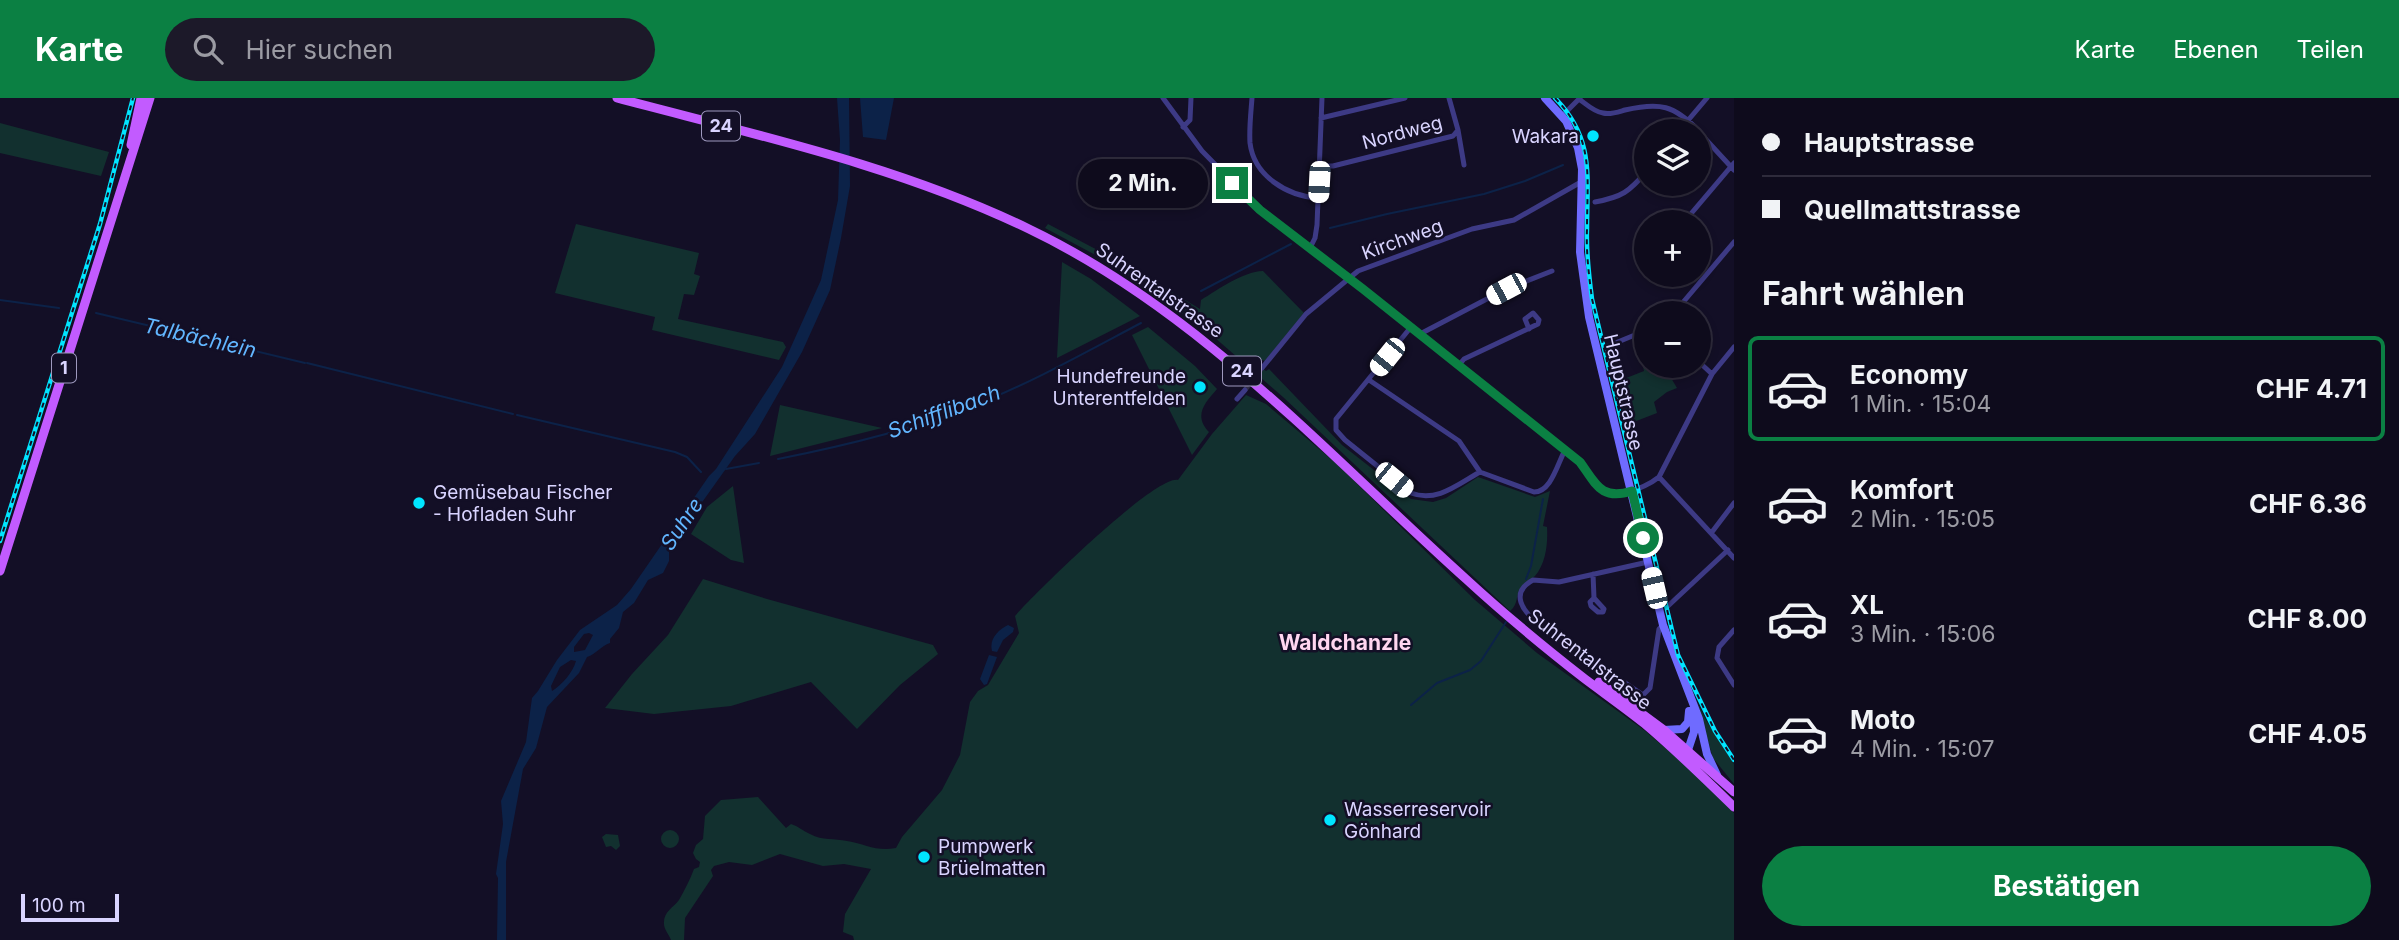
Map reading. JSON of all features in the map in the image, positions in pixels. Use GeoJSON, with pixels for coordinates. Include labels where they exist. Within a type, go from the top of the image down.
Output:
{"type":"FeatureCollection","features":[{"type":"Feature","properties":{"kind":"main road","name":"1"},"geometry":{"type":"LineString","coordinates":[[128,164],[141,98]]}},
{"type":"Feature","properties":{"kind":"main road","name":"1"},"geometry":{"type":"LineString","coordinates":[[0,572],[150,98]]}},
{"type":"Feature","properties":{"kind":"main road","name":"Suhrentalstrasse"},"geometry":{"type":"LineString","coordinates":[[617,98],[870,167],[957,197],[1029,229],[1070,251],[1149,300],[1199,337],[1265,392],[1463,577],[1559,658],[1688,755]]}},
{"type":"Feature","properties":{"kind":"main road","name":"Hauptstrasse"},"geometry":{"type":"LineString","coordinates":[[1545,98],[1562,116],[1574,135],[1578,148],[1582,169],[1581,271],[1663,625],[1689,698]]}},
{"type":"Feature","properties":{"kind":"main road","name":"24"},"geometry":{"type":"LineString","coordinates":[[1559,658],[1594,678],[1664,730],[1734,807]]}},
{"type":"Feature","properties":{"kind":"main road"},"geometry":{"type":"LineString","coordinates":[[1664,730],[1677,731],[1688,722],[1689,698]]}},
{"type":"Feature","properties":{"kind":"main road"},"geometry":{"type":"LineString","coordinates":[[1689,698],[1699,719],[1707,754],[1717,775]]}},
{"type":"Feature","properties":{"kind":"main road"},"geometry":{"type":"LineString","coordinates":[[1688,755],[1694,732],[1689,698]]}},
{"type":"Feature","properties":{"kind":"main road"},"geometry":{"type":"LineString","coordinates":[[1688,755],[1698,749],[1703,737]]}},
{"type":"Feature","properties":{"kind":"main road","name":"24"},"geometry":{"type":"LineString","coordinates":[[1688,755],[1717,775],[1734,792]]}},
{"type":"Feature","properties":{"kind":"street"},"geometry":{"type":"LineString","coordinates":[[1163,98],[1182,127],[1218,169],[1260,210],[1580,462],[1603,491],[1616,495],[1644,487],[1659,477],[1712,374],[1734,347]]}},
{"type":"Feature","properties":{"kind":"street"},"geometry":{"type":"LineString","coordinates":[[1182,127],[1190,120],[1191,98]]}},
{"type":"Feature","properties":{"kind":"street"},"geometry":{"type":"LineString","coordinates":[[1252,98],[1250,142],[1253,154],[1262,169],[1274,183],[1289,192],[1318,198]]}},
{"type":"Feature","properties":{"kind":"street"},"geometry":{"type":"LineString","coordinates":[[1310,248],[1315,238],[1322,98]]}},
{"type":"Feature","properties":{"kind":"street"},"geometry":{"type":"LineString","coordinates":[[1321,118],[1405,98]]}},
{"type":"Feature","properties":{"kind":"street","name":"Nordweg"},"geometry":{"type":"LineString","coordinates":[[1319,166],[1333,166],[1453,136],[1458,130],[1450,98]]}},
{"type":"Feature","properties":{"kind":"street"},"geometry":{"type":"LineString","coordinates":[[1690,119],[1707,98]]}},
{"type":"Feature","properties":{"kind":"street"},"geometry":{"type":"LineString","coordinates":[[1562,116],[1579,99],[1594,110],[1606,114],[1648,105],[1665,106],[1687,119]]}},
{"type":"Feature","properties":{"kind":"street"},"geometry":{"type":"LineString","coordinates":[[1458,130],[1464,165]]}},
{"type":"Feature","properties":{"kind":"street"},"geometry":{"type":"LineString","coordinates":[[1695,210],[1733,167],[1711,144]]}},
{"type":"Feature","properties":{"kind":"street","name":"Kirchweg"},"geometry":{"type":"LineString","coordinates":[[1262,368],[1306,314],[1359,271],[1472,229],[1514,220],[1581,182]]}},
{"type":"Feature","properties":{"kind":"street"},"geometry":{"type":"LineString","coordinates":[[1595,202],[1625,193],[1634,184]]}},
{"type":"Feature","properties":{"kind":"street"},"geometry":{"type":"LineString","coordinates":[[1684,301],[1734,242]]}},
{"type":"Feature","properties":{"kind":"street"},"geometry":{"type":"LineString","coordinates":[[1420,334],[1506,289],[1552,271]]}},
{"type":"Feature","properties":{"kind":"street"},"geometry":{"type":"LineString","coordinates":[[1411,327],[1336,419],[1336,430],[1411,493],[1422,497],[1438,495],[1480,472]]}},
{"type":"Feature","properties":{"kind":"street"},"geometry":{"type":"LineString","coordinates":[[1459,365],[1464,359],[1528,329]]}},
{"type":"Feature","properties":{"kind":"street"},"geometry":{"type":"LineString","coordinates":[[1608,346],[1634,335]]}},
{"type":"Feature","properties":{"kind":"street"},"geometry":{"type":"LineString","coordinates":[[1369,380],[1459,441],[1480,472],[1534,492],[1542,492],[1549,486],[1565,450]]}},
{"type":"Feature","properties":{"kind":"street"},"geometry":{"type":"LineString","coordinates":[[1237,399],[1245,390]]}},
{"type":"Feature","properties":{"kind":"street"},"geometry":{"type":"LineString","coordinates":[[1659,477],[1734,558]]}},
{"type":"Feature","properties":{"kind":"street"},"geometry":{"type":"LineString","coordinates":[[1712,532],[1734,503]]}},
{"type":"Feature","properties":{"kind":"street"},"geometry":{"type":"LineString","coordinates":[[1668,606],[1728,550]]}},
{"type":"Feature","properties":{"kind":"street"},"geometry":{"type":"LineString","coordinates":[[1648,562],[1559,582],[1533,580],[1523,589],[1520,603],[1530,617],[1643,695],[1650,688],[1659,629],[1663,625]]}},
{"type":"Feature","properties":{"kind":"street"},"geometry":{"type":"LineString","coordinates":[[1593,574],[1594,598]]}},
{"type":"Feature","properties":{"kind":"street"},"geometry":{"type":"LineString","coordinates":[[1734,630],[1719,647],[1717,658],[1734,685]]}},
{"type":"Feature","properties":{"kind":"green space"},"geometry":{"type":"Polygon","coordinates":[[[0,123],[109,152],[101,176],[0,153],[0,123]]]}},
{"type":"Feature","properties":{"kind":"green space"},"geometry":{"type":"Polygon","coordinates":[[[576,224],[699,253],[694,274],[700,276],[694,295],[684,294],[678,319],[783,342],[786,347],[779,360],[652,330],[655,317],[555,293],[576,224]]]}},
{"type":"Feature","properties":{"kind":"green space"},"geometry":{"type":"Polygon","coordinates":[[[1048,224],[1143,274],[1200,309],[1201,300],[1223,286],[1247,274],[1263,271],[1304,313],[1265,361],[1262,360],[1260,366],[1266,371],[1269,369],[1342,445],[1411,499],[1433,502],[1446,498],[1478,477],[1535,497],[1550,491],[1543,526],[1547,527],[1544,559],[1539,571],[1520,590],[1513,608],[1510,611],[1283,397],[1214,337],[1103,259],[1045,228],[1048,224]]]}},
{"type":"Feature","properties":{"kind":"green space"},"geometry":{"type":"Polygon","coordinates":[[[1062,262],[1091,279],[1140,316],[1057,358],[1062,262]]]}},
{"type":"Feature","properties":{"kind":"green space","name":"Hundefreunde Unterentfelden"},"geometry":{"type":"Polygon","coordinates":[[[1148,327],[1195,366],[1217,389],[1202,409],[1202,420],[1209,432],[1192,455],[1132,335],[1148,327]]]}},
{"type":"Feature","properties":{"kind":"green space"},"geometry":{"type":"Polygon","coordinates":[[[1634,375],[1634,378],[1671,378],[1677,388],[1654,402],[1657,413],[1626,425],[1616,382],[1634,375]]]}},
{"type":"Feature","properties":{"kind":"green space"},"geometry":{"type":"Polygon","coordinates":[[[1246,395],[1266,404],[1337,464],[1475,600],[1537,653],[1644,730],[1684,764],[1734,813],[1734,940],[854,940],[853,936],[843,932],[845,914],[871,869],[844,864],[823,866],[780,854],[752,865],[729,862],[714,866],[711,870],[713,876],[685,918],[684,940],[671,940],[664,926],[665,916],[679,900],[694,869],[699,867],[700,862],[693,853],[696,845],[703,839],[705,816],[721,800],[758,797],[786,828],[791,824],[819,838],[877,848],[896,848],[902,837],[942,790],[960,755],[970,702],[978,691],[988,685],[1019,633],[1015,616],[1095,537],[1146,496],[1165,483],[1178,480],[1212,434],[1246,395]]]}},
{"type":"Feature","properties":{"kind":"green space"},"geometry":{"type":"Polygon","coordinates":[[[780,405],[882,428],[770,456],[780,405]]]}},
{"type":"Feature","properties":{"kind":"green space"},"geometry":{"type":"Polygon","coordinates":[[[733,486],[744,563],[731,560],[691,534],[707,507],[733,486]]]}},
{"type":"Feature","properties":{"kind":"green space"},"geometry":{"type":"Polygon","coordinates":[[[703,579],[933,645],[938,654],[900,685],[857,729],[811,682],[731,706],[654,714],[605,708],[668,635],[703,579]]]}},
{"type":"Feature","properties":{"kind":"green space"},"geometry":{"type":"Polygon","coordinates":[[[1695,698],[1734,764],[1734,784],[1713,758],[1695,698]]]}},
{"type":"Feature","properties":{"kind":"green space"},"geometry":{"type":"Polygon","coordinates":[[[666,830],[674,830],[679,839],[677,846],[666,848],[661,843],[661,835],[666,830]]]}},
{"type":"Feature","properties":{"kind":"green space"},"geometry":{"type":"Polygon","coordinates":[[[606,834],[618,835],[620,846],[616,850],[611,846],[606,847],[602,837],[606,834]]]}},
{"type":"Feature","properties":{"kind":"water","name":"Suhre"},"geometry":{"type":"Polygon","coordinates":[[[837,98],[849,98],[850,186],[830,290],[802,352],[755,434],[735,456],[683,529],[669,552],[669,561],[663,573],[648,580],[634,603],[623,612],[619,628],[610,643],[587,657],[579,673],[547,707],[536,748],[523,769],[506,862],[506,940],[497,940],[496,874],[503,824],[501,801],[526,742],[532,698],[580,630],[617,605],[631,589],[716,469],[782,367],[821,280],[838,200],[840,140],[837,98]],[[584,634],[574,647],[574,652],[585,650],[593,635],[584,634]],[[571,660],[560,667],[551,686],[552,691],[572,669],[576,661],[571,660]]]}},
{"type":"Feature","properties":{"kind":"water"},"geometry":{"type":"Polygon","coordinates":[[[860,98],[894,98],[886,140],[863,137],[860,98]]]}},
{"type":"Feature","properties":{"kind":"water"},"geometry":{"type":"Polygon","coordinates":[[[1008,625],[1014,628],[1013,632],[1003,640],[997,652],[992,651],[995,635],[1008,625]]]}},
{"type":"Feature","properties":{"kind":"water"},"geometry":{"type":"Polygon","coordinates":[[[989,655],[997,657],[987,684],[984,685],[980,679],[989,655]]]}},
{"type":"Feature","properties":{"kind":"waterway","name":"Schifflibach"},"geometry":{"type":"LineString","coordinates":[[1330,228],[1484,194],[1563,165]]}},
{"type":"Feature","properties":{"kind":"waterway","name":"Schifflibach"},"geometry":{"type":"LineString","coordinates":[[1201,291],[1291,244]]}},
{"type":"Feature","properties":{"kind":"waterway"},"geometry":{"type":"LineString","coordinates":[[0,300],[59,308]]}},
{"type":"Feature","properties":{"kind":"waterway","name":"Talbächlein"},"geometry":{"type":"LineString","coordinates":[[96,313],[305,363]]}},
{"type":"Feature","properties":{"kind":"waterway","name":"Schifflibach"},"geometry":{"type":"LineString","coordinates":[[778,459],[877,437],[973,406],[1037,377],[1141,323]]}},
{"type":"Feature","properties":{"kind":"waterway","name":"Talbächlein"},"geometry":{"type":"LineString","coordinates":[[307,363],[513,414]]}},
{"type":"Feature","properties":{"kind":"waterway","name":"Talbächlein"},"geometry":{"type":"LineString","coordinates":[[517,415],[675,452],[687,457],[701,472]]}},
{"type":"Feature","properties":{"kind":"waterway"},"geometry":{"type":"LineString","coordinates":[[726,469],[759,463]]}},
{"type":"Feature","properties":{"kind":"waterway"},"geometry":{"type":"LineString","coordinates":[[1526,579],[1531,566],[1543,499]]}},
{"type":"Feature","properties":{"kind":"waterway"},"geometry":{"type":"LineString","coordinates":[[1411,705],[1437,683],[1470,670],[1481,661],[1506,622]]}},
{"type":"Feature","properties":{"kind":"tunnel"},"geometry":{"type":"LineString","coordinates":[[1245,390],[1262,368]]}},
{"type":"Feature","properties":{"kind":"railway"},"geometry":{"type":"LineString","coordinates":[[0,541],[100,224],[133,98]]}},
{"type":"Feature","properties":{"kind":"railway"},"geometry":{"type":"LineString","coordinates":[[1555,98],[1568,113],[1583,143],[1587,175],[1587,247],[1592,299],[1678,655],[1715,731],[1734,760]]}},
{"type":"Feature","properties":{"kind":"place","name":"Wakara"},"geometry":{"type":"Point","coordinates":[1593,136]}},
{"type":"Feature","properties":{"kind":"place","name":"Hundefreunde Unterentfelden"},"geometry":{"type":"Point","coordinates":[1200,387]}},
{"type":"Feature","properties":{"kind":"place","name":"Gemüsebau Fischer - Hofladen Suhr"},"geometry":{"type":"Point","coordinates":[419,503]}},
{"type":"Feature","properties":{"kind":"place","name":"Wasserreservoir Gönhard"},"geometry":{"type":"Point","coordinates":[1330,820]}},
{"type":"Feature","properties":{"kind":"place","name":"Pumpwerk Brüelmatten"},"geometry":{"type":"Point","coordinates":[924,857]}},
{"type":"Feature","properties":{"kind":"district","name":"Waldchanzle"},"geometry":{"type":"Point","coordinates":[1345,643]}},
{"type":"Feature","properties":{"kind":"route"},"geometry":{"type":"LineString","coordinates":[[1232,183],[1260,210],[1580,462],[1603,491],[1616,495],[1632,491],[1643,538]]}}]}
